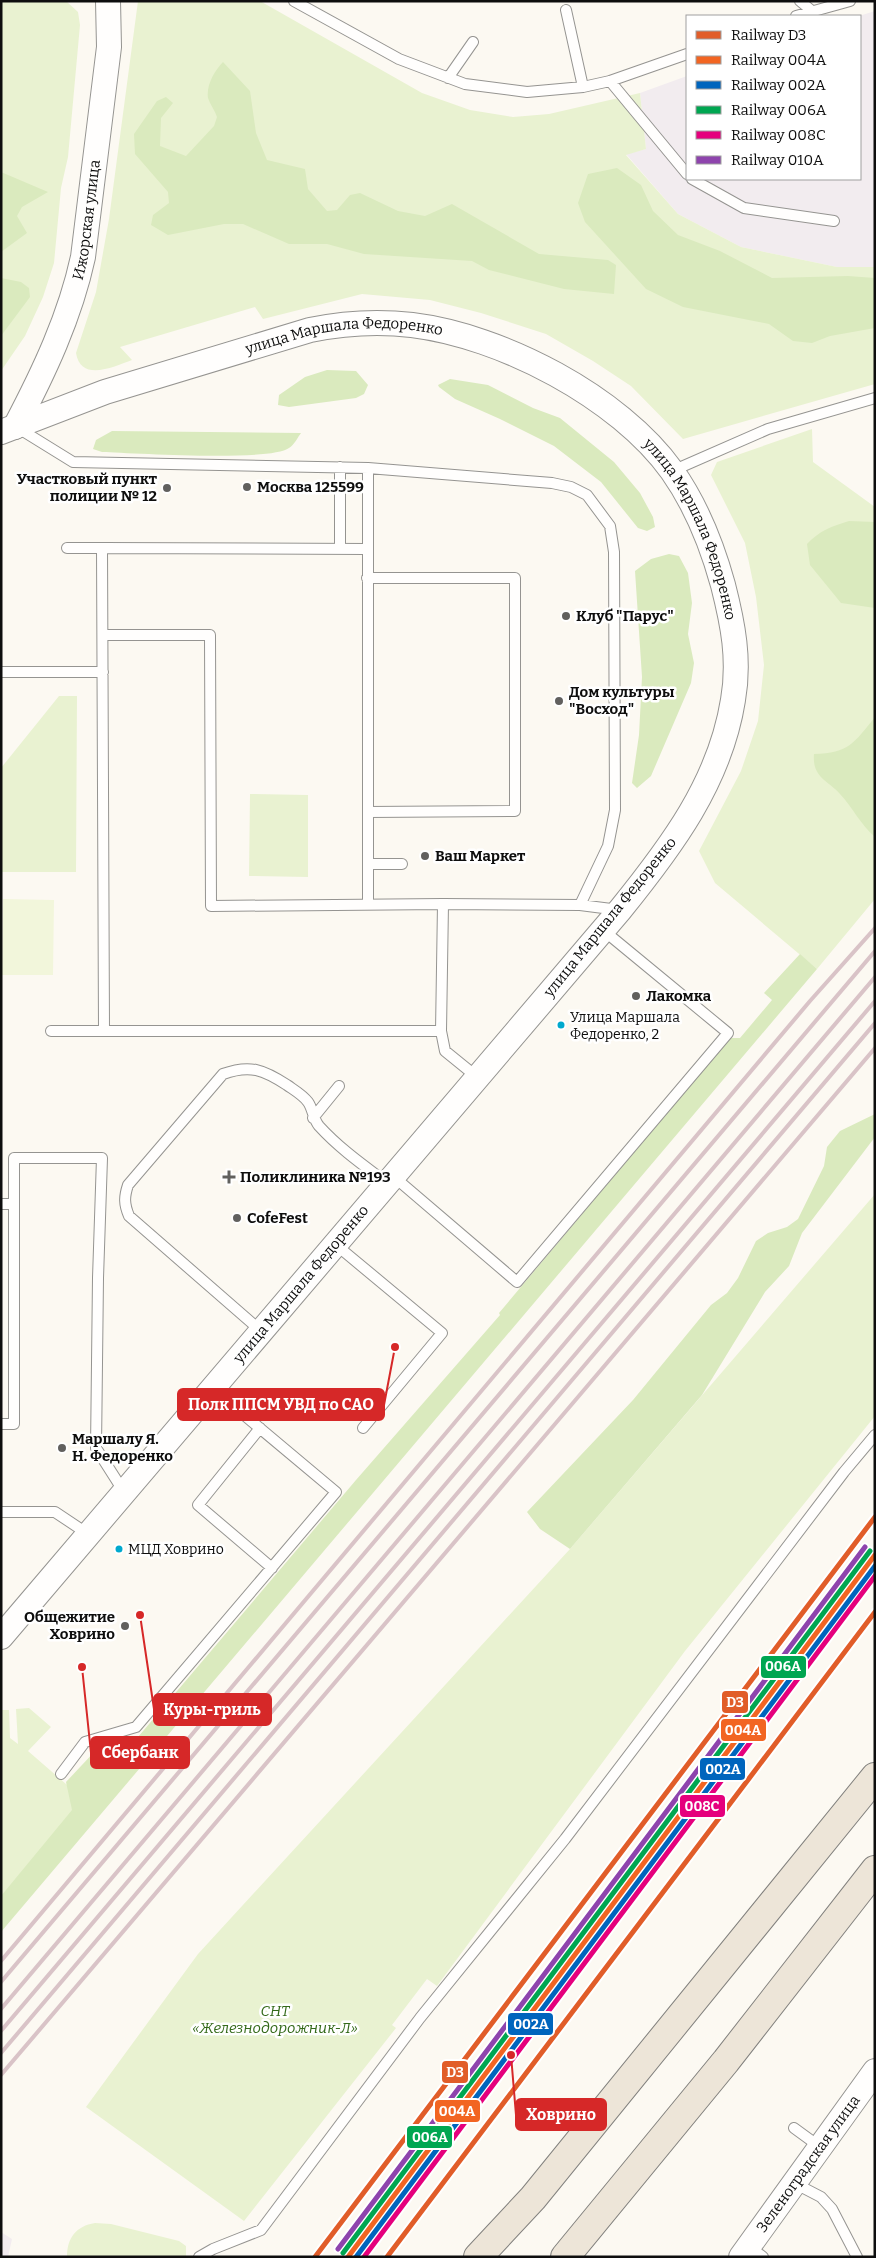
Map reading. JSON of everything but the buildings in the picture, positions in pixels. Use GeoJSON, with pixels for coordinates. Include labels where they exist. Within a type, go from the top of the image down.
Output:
{"type":"FeatureCollection","features":[{"type":"Feature","properties":{"kind":"main road"},"geometry":{"type":"LineString","coordinates":[[478,2257],[533,2198],[875,1778]]}},
{"type":"Feature","properties":{"kind":"main road"},"geometry":{"type":"LineString","coordinates":[[565,2257],[726,2061],[875,1870]]}},
{"type":"Feature","properties":{"kind":"street","name":"Ижорская улица"},"geometry":{"type":"LineString","coordinates":[[8,429],[40,378],[70,309],[81,266],[109,46],[108,1]]}},
{"type":"Feature","properties":{"kind":"street","name":"улица Маршала Федоренко"},"geometry":{"type":"LineString","coordinates":[[1,1637],[620,910],[664,855],[702,792],[726,731],[734,692],[737,655],[735,632],[721,580],[692,504],[672,471],[634,429],[612,411],[582,391],[530,362],[470,338],[413,325],[386,323],[333,325],[284,336],[105,392],[8,429]]}},
{"type":"Feature","properties":{"kind":"street","name":"Зеленоградская улица"},"geometry":{"type":"LineString","coordinates":[[751,2253],[794,2183],[874,2076]]}},
{"type":"Feature","properties":{"kind":"lane"},"geometry":{"type":"LineString","coordinates":[[294,1],[400,58],[465,84],[527,92],[584,86],[610,81],[686,54]]}},
{"type":"Feature","properties":{"kind":"lane"},"geometry":{"type":"LineString","coordinates":[[800,1],[812,11]]}},
{"type":"Feature","properties":{"kind":"lane"},"geometry":{"type":"LineString","coordinates":[[812,11],[817,1]]}},
{"type":"Feature","properties":{"kind":"lane"},"geometry":{"type":"LineString","coordinates":[[799,15],[850,1]]}},
{"type":"Feature","properties":{"kind":"lane"},"geometry":{"type":"LineString","coordinates":[[566,10],[584,86]]}},
{"type":"Feature","properties":{"kind":"lane"},"geometry":{"type":"LineString","coordinates":[[448,78],[473,42]]}},
{"type":"Feature","properties":{"kind":"lane"},"geometry":{"type":"LineString","coordinates":[[610,81],[686,173]]}},
{"type":"Feature","properties":{"kind":"lane"},"geometry":{"type":"LineString","coordinates":[[694,180],[744,208],[834,221]]}},
{"type":"Feature","properties":{"kind":"lane"},"geometry":{"type":"LineString","coordinates":[[672,471],[768,429],[875,398]]}},
{"type":"Feature","properties":{"kind":"lane"},"geometry":{"type":"LineString","coordinates":[[8,429],[73,462],[368,468],[552,483],[571,487],[587,495],[610,526],[614,552],[615,810],[608,846],[580,905]]}},
{"type":"Feature","properties":{"kind":"lane"},"geometry":{"type":"LineString","coordinates":[[340,467],[340,549]]}},
{"type":"Feature","properties":{"kind":"lane"},"geometry":{"type":"LineString","coordinates":[[368,468],[368,904]]}},
{"type":"Feature","properties":{"kind":"lane"},"geometry":{"type":"LineString","coordinates":[[67,548],[367,549]]}},
{"type":"Feature","properties":{"kind":"lane"},"geometry":{"type":"LineString","coordinates":[[102,548],[104,1031]]}},
{"type":"Feature","properties":{"kind":"lane"},"geometry":{"type":"LineString","coordinates":[[367,578],[515,578],[515,811],[368,812]]}},
{"type":"Feature","properties":{"kind":"lane"},"geometry":{"type":"LineString","coordinates":[[103,636],[210,635],[211,906],[368,904],[580,905],[620,910]]}},
{"type":"Feature","properties":{"kind":"lane"},"geometry":{"type":"LineString","coordinates":[[1,672],[103,672]]}},
{"type":"Feature","properties":{"kind":"lane"},"geometry":{"type":"LineString","coordinates":[[368,864],[402,864]]}},
{"type":"Feature","properties":{"kind":"lane"},"geometry":{"type":"LineString","coordinates":[[443,904],[441,1032],[445,1051],[477,1077]]}},
{"type":"Feature","properties":{"kind":"lane"},"geometry":{"type":"LineString","coordinates":[[261,1331],[129,1216],[124,1204],[124,1195],[128,1185],[223,1074],[247,1068],[271,1074],[300,1094],[309,1103],[314,1118],[343,1150],[390,1180],[517,1282],[728,1032],[603,930]]}},
{"type":"Feature","properties":{"kind":"lane"},"geometry":{"type":"LineString","coordinates":[[51,1031],[441,1032]]}},
{"type":"Feature","properties":{"kind":"lane"},"geometry":{"type":"LineString","coordinates":[[314,1118],[339,1086]]}},
{"type":"Feature","properties":{"kind":"lane"},"geometry":{"type":"LineString","coordinates":[[1,1424],[14,1424],[14,1158],[102,1158],[98,1278],[96,1448],[125,1492]]}},
{"type":"Feature","properties":{"kind":"lane"},"geometry":{"type":"LineString","coordinates":[[1,1204],[14,1204]]}},
{"type":"Feature","properties":{"kind":"lane"},"geometry":{"type":"LineString","coordinates":[[335,1244],[442,1333],[363,1428]]}},
{"type":"Feature","properties":{"kind":"lane"},"geometry":{"type":"LineString","coordinates":[[62,1774],[85,1742],[136,1727],[336,1492],[213,1389]]}},
{"type":"Feature","properties":{"kind":"lane"},"geometry":{"type":"LineString","coordinates":[[260,1428],[198,1505],[272,1568]]}},
{"type":"Feature","properties":{"kind":"lane"},"geometry":{"type":"LineString","coordinates":[[199,2257],[213,2248],[261,2230],[420,2018],[565,1839],[838,1480],[875,1435]]}},
{"type":"Feature","properties":{"kind":"lane"},"geometry":{"type":"LineString","coordinates":[[1,1512],[56,1512],[89,1535]]}},
{"type":"Feature","properties":{"kind":"lane"},"geometry":{"type":"LineString","coordinates":[[794,2128],[820,2147]]}},
{"type":"Feature","properties":{"kind":"lane"},"geometry":{"type":"LineString","coordinates":[[794,2183],[821,2197],[832,2209],[857,2257]]}},
{"type":"Feature","properties":{"kind":"shaded area"},"geometry":{"type":"Polygon","coordinates":[[[875,11],[875,267],[837,267],[741,247],[678,214],[626,154],[646,149],[640,93],[686,76],[686,180],[861,180],[861,15],[875,11]]]}},
{"type":"Feature","properties":{"kind":"shaded area"},"geometry":{"type":"Polygon","coordinates":[[[1,2232],[12,2239],[8,2257],[1,2257],[1,2232]]]}},
{"type":"Feature","properties":{"kind":"green space"},"geometry":{"type":"Polygon","coordinates":[[[1,1],[66,1],[78,12],[80,25],[68,157],[61,188],[54,263],[43,297],[25,336],[1,371],[1,1]]]}},
{"type":"Feature","properties":{"kind":"green space"},"geometry":{"type":"Polygon","coordinates":[[[138,1],[260,1],[422,93],[470,110],[513,117],[549,114],[640,93],[646,149],[626,155],[678,214],[741,247],[837,267],[875,267],[875,384],[683,439],[631,386],[546,334],[481,313],[430,300],[362,294],[263,319],[255,307],[120,347],[132,360],[117,366],[100,370],[84,368],[79,362],[76,353],[96,292],[109,219],[138,1]]]}},
{"type":"Feature","properties":{"kind":"green space"},"geometry":{"type":"Polygon","coordinates":[[[223,62],[250,91],[256,133],[267,160],[305,169],[308,189],[327,211],[337,210],[350,195],[360,193],[398,211],[425,216],[452,204],[539,254],[608,260],[616,265],[614,294],[564,289],[489,270],[472,261],[364,254],[327,244],[289,244],[243,224],[224,224],[168,235],[151,225],[153,215],[169,203],[168,192],[135,154],[134,134],[157,101],[166,97],[173,103],[161,118],[160,146],[186,156],[214,126],[217,117],[208,98],[208,88],[214,73],[223,62]]]}},
{"type":"Feature","properties":{"kind":"green space"},"geometry":{"type":"Polygon","coordinates":[[[617,168],[641,185],[653,211],[678,235],[720,251],[772,278],[848,276],[875,278],[875,328],[830,336],[812,343],[793,341],[769,324],[683,307],[646,289],[585,222],[578,203],[588,174],[617,168]]]}},
{"type":"Feature","properties":{"kind":"green space"},"geometry":{"type":"Polygon","coordinates":[[[1,172],[48,192],[22,207],[17,216],[27,233],[1,252],[1,172]]]}},
{"type":"Feature","properties":{"kind":"green space"},"geometry":{"type":"Polygon","coordinates":[[[1,278],[21,282],[29,288],[30,297],[1,336],[1,278]]]}},
{"type":"Feature","properties":{"kind":"green space"},"geometry":{"type":"Polygon","coordinates":[[[327,370],[356,371],[368,385],[364,394],[356,398],[289,407],[278,405],[279,395],[305,377],[327,370]]]}},
{"type":"Feature","properties":{"kind":"green space"},"geometry":{"type":"Polygon","coordinates":[[[450,379],[488,385],[533,408],[560,418],[614,462],[640,493],[653,517],[655,527],[647,531],[638,528],[601,482],[554,446],[455,399],[439,387],[438,385],[450,379]]]}},
{"type":"Feature","properties":{"kind":"green space"},"geometry":{"type":"Polygon","coordinates":[[[812,429],[813,462],[875,507],[875,899],[817,969],[715,883],[699,851],[741,771],[758,721],[764,665],[756,597],[745,543],[711,475],[717,462],[812,429]]]}},
{"type":"Feature","properties":{"kind":"green space"},"geometry":{"type":"Polygon","coordinates":[[[112,431],[301,433],[289,448],[256,455],[169,455],[102,452],[93,449],[96,440],[112,431]]]}},
{"type":"Feature","properties":{"kind":"green space"},"geometry":{"type":"Polygon","coordinates":[[[849,521],[875,522],[875,608],[841,603],[810,565],[807,544],[826,530],[849,521]]]}},
{"type":"Feature","properties":{"kind":"green space"},"geometry":{"type":"Polygon","coordinates":[[[669,554],[679,556],[688,573],[692,603],[688,634],[694,663],[691,683],[651,776],[637,788],[632,783],[639,735],[642,677],[635,571],[651,559],[669,554]]]}},
{"type":"Feature","properties":{"kind":"green space"},"geometry":{"type":"Polygon","coordinates":[[[59,696],[77,696],[76,872],[1,872],[1,768],[59,696]]]}},
{"type":"Feature","properties":{"kind":"green space"},"geometry":{"type":"Polygon","coordinates":[[[875,717],[875,837],[840,794],[818,774],[814,762],[814,754],[843,749],[850,745],[862,734],[875,717]]]}},
{"type":"Feature","properties":{"kind":"green space"},"geometry":{"type":"Polygon","coordinates":[[[250,794],[308,795],[308,877],[249,876],[250,794]]]}},
{"type":"Feature","properties":{"kind":"green space"},"geometry":{"type":"Polygon","coordinates":[[[3,899],[54,900],[53,975],[2,975],[3,899]]]}},
{"type":"Feature","properties":{"kind":"green space"},"geometry":{"type":"Polygon","coordinates":[[[800,954],[817,969],[1,1932],[1,1896],[72,1810],[66,1782],[97,1749],[138,1737],[356,1480],[500,1315],[499,1313],[730,1038],[740,1038],[772,1000],[764,993],[800,954]]]}},
{"type":"Feature","properties":{"kind":"green space"},"geometry":{"type":"Polygon","coordinates":[[[875,1114],[875,1137],[802,1233],[789,1266],[765,1292],[702,1395],[570,1549],[540,1529],[527,1512],[633,1400],[711,1305],[727,1293],[738,1278],[756,1241],[768,1233],[787,1227],[798,1219],[824,1166],[827,1147],[840,1131],[875,1114]]]}},
{"type":"Feature","properties":{"kind":"green space","name":"СНТ «Железнодорожник-Л»"},"geometry":{"type":"Polygon","coordinates":[[[875,1194],[875,1416],[685,1651],[437,1986],[427,1979],[392,2025],[396,2028],[244,2221],[86,2107],[198,1954],[570,1549],[875,1194]]]}},
{"type":"Feature","properties":{"kind":"green space"},"geometry":{"type":"Polygon","coordinates":[[[29,1708],[51,1727],[28,1751],[89,1804],[1,1901],[1,1710],[9,1710],[10,1738],[18,1744],[16,1709],[29,1708]]]}},
{"type":"Feature","properties":{"kind":"green space"},"geometry":{"type":"Polygon","coordinates":[[[95,2223],[111,2224],[179,2241],[186,2246],[186,2257],[67,2257],[67,2250],[74,2234],[83,2227],[95,2223]]]}},
{"type":"Feature","properties":{"kind":"railway"},"geometry":{"type":"LineString","coordinates":[[1,1961],[810,1001],[875,928]]}},
{"type":"Feature","properties":{"kind":"railway"},"geometry":{"type":"LineString","coordinates":[[1,1982],[875,951]]}},
{"type":"Feature","properties":{"kind":"railway"},"geometry":{"type":"LineString","coordinates":[[1,2009],[875,977]]}},
{"type":"Feature","properties":{"kind":"railway"},"geometry":{"type":"LineString","coordinates":[[1,2031],[875,1001]]}},
{"type":"Feature","properties":{"kind":"railway"},"geometry":{"type":"LineString","coordinates":[[1,2053],[875,1023]]}},
{"type":"Feature","properties":{"kind":"railway"},"geometry":{"type":"LineString","coordinates":[[1,2075],[875,1048]]}},
{"type":"Feature","properties":{"kind":"rail line","name":"D3"},"geometry":{"type":"LineString","coordinates":[[315,2257],[875,1517]]}},
{"type":"Feature","properties":{"kind":"rail line","name":"010А"},"geometry":{"type":"LineString","coordinates":[[338,2249],[865,1547]]}},
{"type":"Feature","properties":{"kind":"rail line","name":"006А"},"geometry":{"type":"LineString","coordinates":[[343,2253],[870,1551]]}},
{"type":"Feature","properties":{"kind":"rail line","name":"004А"},"geometry":{"type":"LineString","coordinates":[[348,2257],[875,1555]]}},
{"type":"Feature","properties":{"kind":"rail line","name":"002А"},"geometry":{"type":"LineString","coordinates":[[356,2257],[875,1566]]}},
{"type":"Feature","properties":{"kind":"rail line","name":"008С"},"geometry":{"type":"LineString","coordinates":[[364,2257],[875,1576]]}},
{"type":"Feature","properties":{"kind":"rail line","name":"D3"},"geometry":{"type":"LineString","coordinates":[[387,2257],[875,1612]]}},
{"type":"Feature","properties":{"kind":"place","name":"Москва 125599"},"geometry":{"type":"Point","coordinates":[247,487]}},
{"type":"Feature","properties":{"kind":"place","name":"Участковый пункт полиции № 12"},"geometry":{"type":"Point","coordinates":[167,488]}},
{"type":"Feature","properties":{"kind":"place","name":"Клуб \"Парус\""},"geometry":{"type":"Point","coordinates":[566,616]}},
{"type":"Feature","properties":{"kind":"place","name":"Дом культуры \"Восход\""},"geometry":{"type":"Point","coordinates":[559,701]}},
{"type":"Feature","properties":{"kind":"place","name":"Ваш Маркет"},"geometry":{"type":"Point","coordinates":[425,856]}},
{"type":"Feature","properties":{"kind":"place","name":"Лакомка"},"geometry":{"type":"Point","coordinates":[636,996]}},
{"type":"Feature","properties":{"kind":"place","name":"Улица Маршала Федоренко, 2"},"geometry":{"type":"Point","coordinates":[561,1025]}},
{"type":"Feature","properties":{"kind":"place","name":"Поликлиника №193"},"geometry":{"type":"Point","coordinates":[229,1177]}},
{"type":"Feature","properties":{"kind":"place","name":"CofeFest"},"geometry":{"type":"Point","coordinates":[237,1218]}},
{"type":"Feature","properties":{"kind":"place","name":"Полк ППСМ УВД по САО"},"geometry":{"type":"Point","coordinates":[395,1347]}},
{"type":"Feature","properties":{"kind":"place","name":"Маршалу Я. Н. Федоренко"},"geometry":{"type":"Point","coordinates":[62,1448]}},
{"type":"Feature","properties":{"kind":"place","name":"МЦД Ховрино"},"geometry":{"type":"Point","coordinates":[119,1549]}},
{"type":"Feature","properties":{"kind":"place","name":"Куры-гриль"},"geometry":{"type":"Point","coordinates":[140,1615]}},
{"type":"Feature","properties":{"kind":"place","name":"Общежитие Ховрино"},"geometry":{"type":"Point","coordinates":[125,1626]}},
{"type":"Feature","properties":{"kind":"place","name":"Сбербанк"},"geometry":{"type":"Point","coordinates":[82,1667]}},
{"type":"Feature","properties":{"kind":"place","name":"Ховрино"},"geometry":{"type":"Point","coordinates":[511,2055]}}]}
